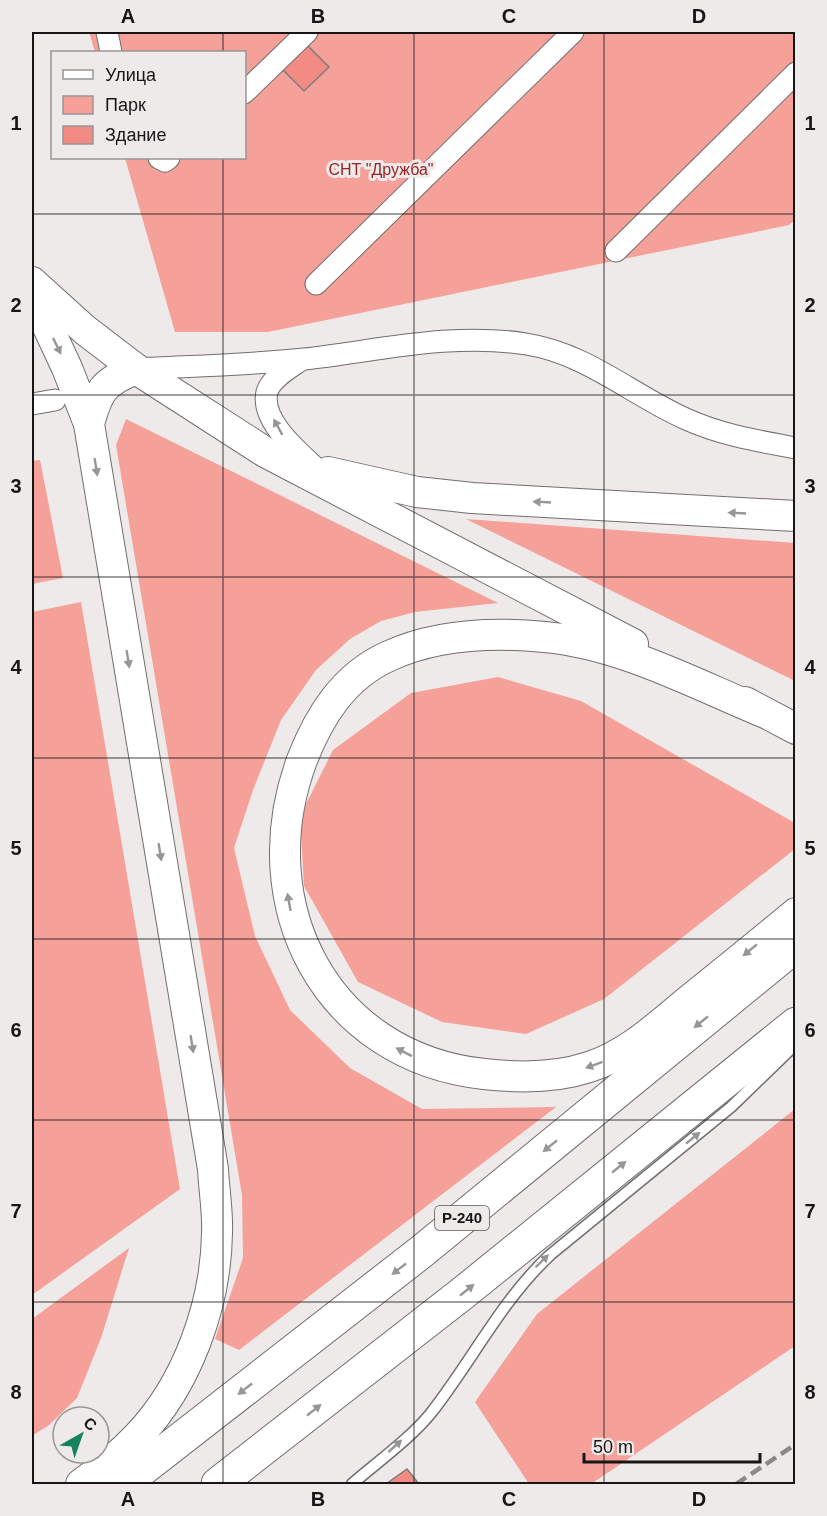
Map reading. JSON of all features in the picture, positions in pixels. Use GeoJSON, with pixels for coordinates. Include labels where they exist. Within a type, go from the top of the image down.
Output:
{"type":"FeatureCollection","features":[{"type":"Feature","properties":{"kind":"highway","name":"Р-240"},"geometry":{"type":"LineString","coordinates":[[123,1485],[420,1252],[795,945]]}},
{"type":"Feature","properties":{"kind":"highway"},"geometry":{"type":"LineString","coordinates":[[218,1485],[463,1293],[795,1024]]}},
{"type":"Feature","properties":{"kind":"main road"},"geometry":{"type":"LineString","coordinates":[[32,282],[85,330],[136,369],[265,452],[795,729]]}},
{"type":"Feature","properties":{"kind":"main road"},"geometry":{"type":"LineString","coordinates":[[32,293],[67,368],[89,424],[213,1169],[217,1233],[210,1293],[195,1346],[165,1401],[138,1436],[81,1485]]}},
{"type":"Feature","properties":{"kind":"main road"},"geometry":{"type":"LineString","coordinates":[[89,424],[98,393],[116,377],[136,369]]}},
{"type":"Feature","properties":{"kind":"main road"},"geometry":{"type":"LineString","coordinates":[[265,452],[317,469],[417,492],[472,498],[795,516]]}},
{"type":"Feature","properties":{"kind":"main road"},"geometry":{"type":"LineString","coordinates":[[763,711],[616,652],[580,642],[546,637],[498,635],[446,639],[389,656],[356,677],[342,690],[322,716],[301,762],[291,796],[286,826],[285,881],[290,912],[300,937],[328,988],[348,1011],[388,1044],[413,1056],[458,1070],[498,1076],[556,1074],[588,1068],[616,1057],[645,1036],[795,913]]}},
{"type":"Feature","properties":{"kind":"street"},"geometry":{"type":"LineString","coordinates":[[107,32],[111,51]]}},
{"type":"Feature","properties":{"kind":"street"},"geometry":{"type":"LineString","coordinates":[[246,91],[307,32]]}},
{"type":"Feature","properties":{"kind":"street"},"geometry":{"type":"LineString","coordinates":[[316,284],[573,32]]}},
{"type":"Feature","properties":{"kind":"street"},"geometry":{"type":"LineString","coordinates":[[616,251],[795,73]]}},
{"type":"Feature","properties":{"kind":"street"},"geometry":{"type":"LineString","coordinates":[[136,369],[302,359],[418,344],[478,341],[526,344],[570,355],[686,419],[743,439],[795,448]]}},
{"type":"Feature","properties":{"kind":"street"},"geometry":{"type":"LineString","coordinates":[[302,359],[278,378],[267,393],[269,410],[280,434],[317,469]]}},
{"type":"Feature","properties":{"kind":"street"},"geometry":{"type":"LineString","coordinates":[[32,404],[55,400]]}},
{"type":"Feature","properties":{"kind":"lane"},"geometry":{"type":"LineString","coordinates":[[351,1485],[429,1415],[505,1304],[549,1255],[731,1107],[795,1044]]}},
{"type":"Feature","properties":{"kind":"green space","name":"СНТ \"Дружба\""},"geometry":{"type":"Polygon","coordinates":[[[89,32],[795,32],[795,220],[789,225],[268,332],[175,332],[125,159],[246,159],[246,51],[95,51],[89,32]]]}},
{"type":"Feature","properties":{"kind":"green space"},"geometry":{"type":"Polygon","coordinates":[[[126,419],[498,603],[415,612],[381,621],[350,639],[316,670],[281,720],[253,790],[234,848],[255,936],[290,1010],[350,1068],[422,1109],[556,1107],[239,1350],[215,1339],[243,1258],[242,1195],[116,445],[126,419]]]}},
{"type":"Feature","properties":{"kind":"green space"},"geometry":{"type":"Polygon","coordinates":[[[40,460],[63,578],[32,584],[32,461],[40,460]]]}},
{"type":"Feature","properties":{"kind":"green space"},"geometry":{"type":"Polygon","coordinates":[[[466,519],[795,543],[795,681],[466,519]]]}},
{"type":"Feature","properties":{"kind":"green space"},"geometry":{"type":"Polygon","coordinates":[[[81,602],[180,1189],[32,1295],[32,612],[81,602]]]}},
{"type":"Feature","properties":{"kind":"green space"},"geometry":{"type":"Polygon","coordinates":[[[498,677],[581,701],[795,823],[795,849],[604,999],[526,1034],[442,1022],[358,982],[304,886],[300,816],[333,750],[411,693],[498,677]]]}},
{"type":"Feature","properties":{"kind":"green space"},"geometry":{"type":"Polygon","coordinates":[[[795,1109],[795,1346],[591,1484],[529,1484],[475,1402],[537,1314],[795,1109]]]}},
{"type":"Feature","properties":{"kind":"green space"},"geometry":{"type":"Polygon","coordinates":[[[129,1248],[101,1338],[77,1398],[70,1405],[51,1405],[51,1423],[32,1436],[32,1319],[129,1248]]]}},
{"type":"Feature","properties":{"kind":"building"},"geometry":{"type":"Polygon","coordinates":[[[304,42],[329,67],[304,91],[280,67],[304,42]]]}},
{"type":"Feature","properties":{"kind":"building"},"geometry":{"type":"Polygon","coordinates":[[[407,1469],[419,1484],[386,1484],[407,1469]]]}},
{"type":"Feature","properties":{"kind":"railway"},"geometry":{"type":"LineString","coordinates":[[736,1484],[796,1444]]}}]}
